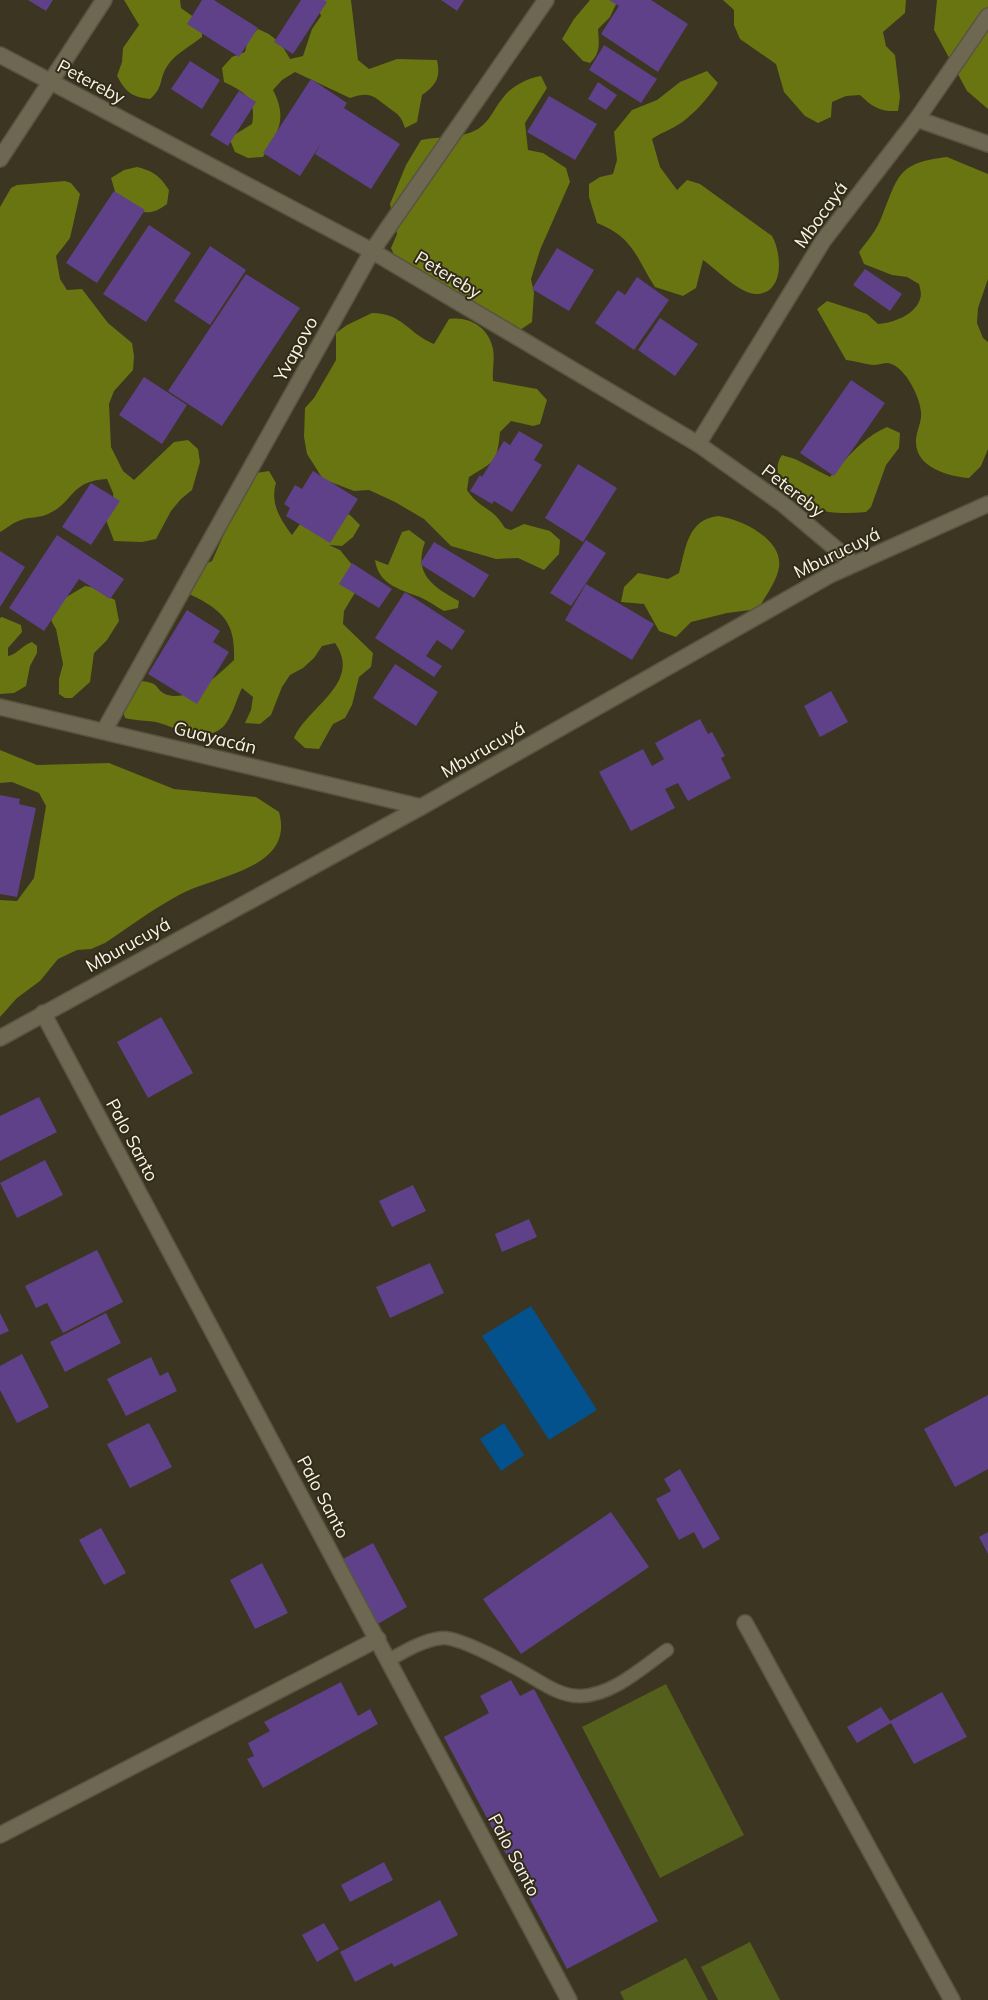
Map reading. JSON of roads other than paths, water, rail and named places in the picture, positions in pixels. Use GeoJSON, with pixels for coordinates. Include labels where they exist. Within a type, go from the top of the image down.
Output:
{"type":"FeatureCollection","features":[{"type":"Feature","properties":{"kind":"street"},"geometry":{"type":"LineString","coordinates":[[0,159],[104,0]]}},
{"type":"Feature","properties":{"kind":"street","name":"Yvapovo"},"geometry":{"type":"LineString","coordinates":[[104,731],[372,251],[546,0]]}},
{"type":"Feature","properties":{"kind":"street","name":"Mbocayá"},"geometry":{"type":"LineString","coordinates":[[698,444],[823,241],[917,119],[988,16]]}},
{"type":"Feature","properties":{"kind":"street","name":"Petereby"},"geometry":{"type":"LineString","coordinates":[[0,55],[372,251],[698,444],[784,505],[854,564]]}},
{"type":"Feature","properties":{"kind":"street"},"geometry":{"type":"LineString","coordinates":[[917,119],[988,144]]}},
{"type":"Feature","properties":{"kind":"street","name":"Mburucuyá"},"geometry":{"type":"LineString","coordinates":[[0,1038],[421,807],[822,580],[988,504]]}},
{"type":"Feature","properties":{"kind":"street","name":"Guayacán"},"geometry":{"type":"LineString","coordinates":[[0,707],[421,807]]}},
{"type":"Feature","properties":{"kind":"street","name":"Palo Santo"},"geometry":{"type":"LineString","coordinates":[[43,1013],[570,2000]]}},
{"type":"Feature","properties":{"kind":"street"},"geometry":{"type":"LineString","coordinates":[[745,1623],[952,2000]]}},
{"type":"Feature","properties":{"kind":"street"},"geometry":{"type":"LineString","coordinates":[[0,1835],[378,1639]]}},
{"type":"Feature","properties":{"kind":"lane"},"geometry":{"type":"LineString","coordinates":[[389,1660],[410,1648],[442,1638],[459,1640],[522,1671],[552,1689],[581,1696],[616,1687],[667,1650]]}},
{"type":"Feature","properties":{"kind":"water"},"geometry":{"type":"Polygon","coordinates":[[[531,1306],[597,1410],[549,1440],[482,1336],[531,1306]]]}},
{"type":"Feature","properties":{"kind":"water"},"geometry":{"type":"Polygon","coordinates":[[[504,1423],[524,1455],[501,1471],[480,1439],[504,1423]]]}}]}
